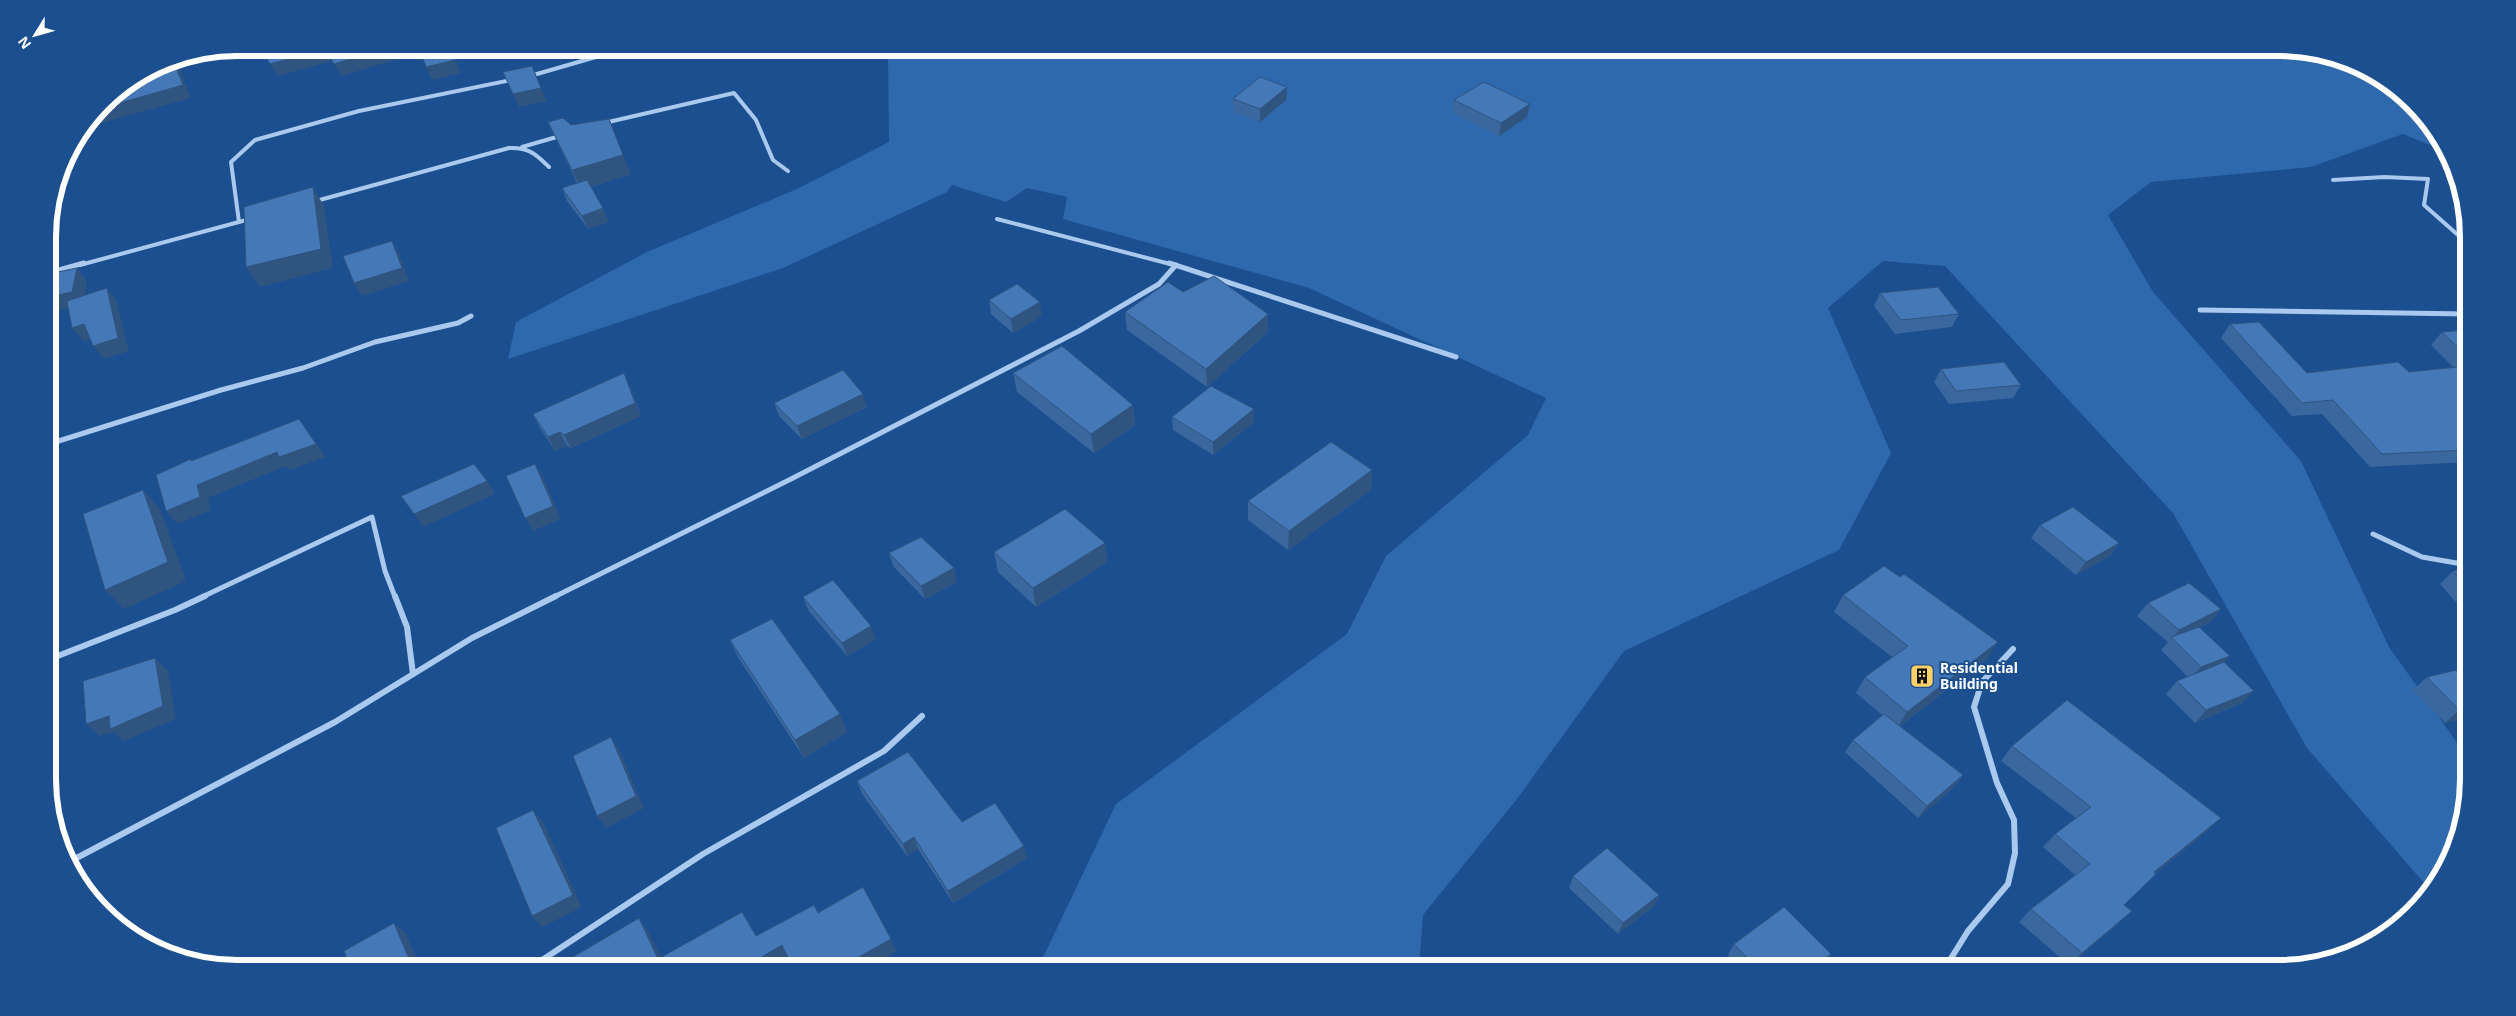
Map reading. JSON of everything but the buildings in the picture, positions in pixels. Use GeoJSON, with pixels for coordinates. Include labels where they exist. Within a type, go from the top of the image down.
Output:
{"type":"FeatureCollection","features":[{"type":"Feature","properties":{"kind":"street"},"geometry":{"type":"LineString","coordinates":[[526,77],[599,56]]}},
{"type":"Feature","properties":{"kind":"street"},"geometry":{"type":"LineString","coordinates":[[238,222],[231,162],[255,140],[359,111],[517,79]]}},
{"type":"Feature","properties":{"kind":"street"},"geometry":{"type":"LineString","coordinates":[[598,125],[734,93],[756,120],[773,160],[788,171]]}},
{"type":"Feature","properties":{"kind":"street"},"geometry":{"type":"LineString","coordinates":[[310,203],[487,153],[522,147],[570,133]]}},
{"type":"Feature","properties":{"kind":"street"},"geometry":{"type":"LineString","coordinates":[[522,147],[533,151],[549,167]]}},
{"type":"Feature","properties":{"kind":"street"},"geometry":{"type":"LineString","coordinates":[[2333,180],[2384,177],[2428,179],[2424,205],[2460,237]]}},
{"type":"Feature","properties":{"kind":"street"},"geometry":{"type":"LineString","coordinates":[[56,271],[256,218]]}},
{"type":"Feature","properties":{"kind":"street"},"geometry":{"type":"LineString","coordinates":[[997,219],[1176,265],[1456,358]]}},
{"type":"Feature","properties":{"kind":"street"},"geometry":{"type":"LineString","coordinates":[[75,859],[335,722],[480,634],[791,480],[1079,332],[1158,284],[1176,265]]}},
{"type":"Feature","properties":{"kind":"street"},"geometry":{"type":"LineString","coordinates":[[2200,310],[2460,314]]}},
{"type":"Feature","properties":{"kind":"street"},"geometry":{"type":"LineString","coordinates":[[56,442],[221,390],[303,368],[375,342],[458,322],[471,316]]}},
{"type":"Feature","properties":{"kind":"street"},"geometry":{"type":"LineString","coordinates":[[56,657],[175,610],[372,517],[385,571],[406,627],[413,674]]}},
{"type":"Feature","properties":{"kind":"street"},"geometry":{"type":"LineString","coordinates":[[2373,534],[2422,557],[2460,564]]}},
{"type":"Feature","properties":{"kind":"street"},"geometry":{"type":"LineString","coordinates":[[1950,960],[1968,931],[2008,884],[2015,853],[2014,820],[1997,783],[1974,707],[1982,682],[2013,649]]}},
{"type":"Feature","properties":{"kind":"street"},"geometry":{"type":"LineString","coordinates":[[542,960],[703,854],[884,750],[922,716]]}},
{"type":"Feature","properties":{"kind":"shaded area"},"geometry":{"type":"Polygon","coordinates":[[[888,56],[2279,56],[2326,62],[2359,75],[2389,94],[2407,109],[2436,148],[2403,134],[2311,167],[2151,182],[2108,215],[2153,292],[2301,461],[2389,647],[2460,747],[2458,803],[2454,826],[2441,859],[2425,884],[2307,748],[2173,513],[1945,266],[1883,261],[1828,308],[1891,453],[1839,550],[1624,651],[1517,799],[1423,915],[1420,960],[1042,960],[1116,804],[1347,634],[1386,556],[1528,435],[1546,398],[1309,288],[1063,219],[1067,197],[1027,188],[1006,202],[952,185],[947,192],[783,268],[508,359],[516,322],[647,252],[797,189],[889,142],[888,56]]]}},
{"type":"Feature","properties":{"kind":"place","name":"Residential Building"},"geometry":{"type":"Point","coordinates":[1922,676]}}]}
